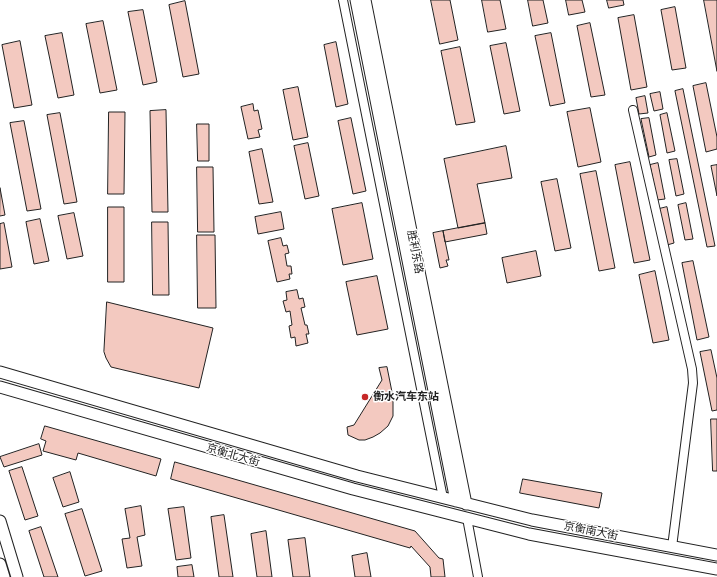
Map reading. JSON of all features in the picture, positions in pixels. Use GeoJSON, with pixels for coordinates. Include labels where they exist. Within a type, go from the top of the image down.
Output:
{"type":"FeatureCollection","features":[{"type":"Feature","properties":{"kind":"main road","name":"胜利东路"},"geometry":{"type":"LineString","coordinates":[[356,0],[461,502]]}},
{"type":"Feature","properties":{"kind":"main road","name":"胜利东路"},"geometry":{"type":"LineString","coordinates":[[365,0],[420,276],[461,502]]}},
{"type":"Feature","properties":{"kind":"main road","name":"京衡北大街"},"geometry":{"type":"LineString","coordinates":[[0,372],[357,476],[461,502]]}},
{"type":"Feature","properties":{"kind":"main road","name":"京衡北大街"},"geometry":{"type":"LineString","coordinates":[[0,387],[353,489],[468,518]]}},
{"type":"Feature","properties":{"kind":"main road","name":"京衡南大街"},"geometry":{"type":"LineString","coordinates":[[461,502],[532,520],[717,555]]}},
{"type":"Feature","properties":{"kind":"main road","name":"京衡南大街"},"geometry":{"type":"LineString","coordinates":[[468,518],[529,534],[717,569]]}},
{"type":"Feature","properties":{"kind":"main road"},"geometry":{"type":"LineString","coordinates":[[0,521],[18,577]]}},
{"type":"Feature","properties":{"kind":"main road"},"geometry":{"type":"LineString","coordinates":[[0,564],[4,577]]}},
{"type":"Feature","properties":{"kind":"street"},"geometry":{"type":"LineString","coordinates":[[343,0],[443,498]]}},
{"type":"Feature","properties":{"kind":"street"},"geometry":{"type":"LineString","coordinates":[[633,110],[692,369],[693,383],[672,546]]}},
{"type":"Feature","properties":{"kind":"street"},"geometry":{"type":"LineString","coordinates":[[468,518],[478,577]]}},
{"type":"Feature","properties":{"kind":"building"},"geometry":{"type":"Polygon","coordinates":[[[431,0],[450,0],[458,40],[440,44],[431,0]]]}},
{"type":"Feature","properties":{"kind":"building"},"geometry":{"type":"Polygon","coordinates":[[[482,0],[500,0],[506,29],[488,32],[482,0]]]}},
{"type":"Feature","properties":{"kind":"building"},"geometry":{"type":"Polygon","coordinates":[[[528,0],[543,0],[548,23],[533,26],[528,0]]]}},
{"type":"Feature","properties":{"kind":"building"},"geometry":{"type":"Polygon","coordinates":[[[566,0],[582,0],[585,12],[569,15],[566,0]]]}},
{"type":"Feature","properties":{"kind":"building"},"geometry":{"type":"Polygon","coordinates":[[[607,0],[623,0],[624,5],[609,8],[607,0]]]}},
{"type":"Feature","properties":{"kind":"building"},"geometry":{"type":"Polygon","coordinates":[[[704,0],[717,0],[717,71],[704,0]]]}},
{"type":"Feature","properties":{"kind":"building"},"geometry":{"type":"Polygon","coordinates":[[[185,1],[199,74],[183,77],[169,5],[185,1]]]}},
{"type":"Feature","properties":{"kind":"building"},"geometry":{"type":"Polygon","coordinates":[[[675,7],[686,68],[672,70],[661,10],[675,7]]]}},
{"type":"Feature","properties":{"kind":"building"},"geometry":{"type":"Polygon","coordinates":[[[143,10],[157,82],[143,85],[128,12],[143,10]]]}},
{"type":"Feature","properties":{"kind":"building"},"geometry":{"type":"Polygon","coordinates":[[[634,15],[647,87],[631,90],[618,18],[634,15]]]}},
{"type":"Feature","properties":{"kind":"building"},"geometry":{"type":"Polygon","coordinates":[[[103,21],[117,90],[100,93],[86,24],[103,21]]]}},
{"type":"Feature","properties":{"kind":"building"},"geometry":{"type":"Polygon","coordinates":[[[590,23],[605,95],[591,97],[577,26],[590,23]]]}},
{"type":"Feature","properties":{"kind":"building"},"geometry":{"type":"Polygon","coordinates":[[[62,33],[74,95],[58,98],[45,36],[62,33]]]}},
{"type":"Feature","properties":{"kind":"building"},"geometry":{"type":"Polygon","coordinates":[[[551,33],[565,103],[550,106],[535,36],[551,33]]]}},
{"type":"Feature","properties":{"kind":"building"},"geometry":{"type":"Polygon","coordinates":[[[20,41],[32,105],[14,108],[2,45],[20,41]]]}},
{"type":"Feature","properties":{"kind":"building"},"geometry":{"type":"Polygon","coordinates":[[[336,42],[348,104],[336,107],[324,45],[336,42]]]}},
{"type":"Feature","properties":{"kind":"building"},"geometry":{"type":"Polygon","coordinates":[[[506,43],[520,111],[504,114],[490,46],[506,43]]]}},
{"type":"Feature","properties":{"kind":"building"},"geometry":{"type":"Polygon","coordinates":[[[460,47],[475,122],[456,125],[441,51],[460,47]]]}},
{"type":"Feature","properties":{"kind":"building"},"geometry":{"type":"Polygon","coordinates":[[[706,83],[717,137],[717,149],[706,152],[693,86],[706,83]]]}},
{"type":"Feature","properties":{"kind":"building"},"geometry":{"type":"Polygon","coordinates":[[[298,87],[308,137],[293,140],[283,90],[298,87]]]}},
{"type":"Feature","properties":{"kind":"building"},"geometry":{"type":"Polygon","coordinates":[[[683,89],[715,246],[707,247],[675,91],[683,89]]]}},
{"type":"Feature","properties":{"kind":"building"},"geometry":{"type":"Polygon","coordinates":[[[660,92],[663,109],[654,111],[650,94],[660,92]]]}},
{"type":"Feature","properties":{"kind":"building"},"geometry":{"type":"Polygon","coordinates":[[[645,96],[648,113],[639,114],[636,98],[645,96]]]}},
{"type":"Feature","properties":{"kind":"building"},"geometry":{"type":"Polygon","coordinates":[[[253,104],[254,111],[258,110],[262,129],[258,130],[260,137],[248,139],[241,107],[253,104]]]}},
{"type":"Feature","properties":{"kind":"building"},"geometry":{"type":"Polygon","coordinates":[[[590,108],[601,162],[578,167],[567,112],[590,108]]]}},
{"type":"Feature","properties":{"kind":"building"},"geometry":{"type":"Polygon","coordinates":[[[166,110],[168,212],[152,212],[150,111],[166,110]]]}},
{"type":"Feature","properties":{"kind":"building"},"geometry":{"type":"Polygon","coordinates":[[[109,112],[125,112],[124,194],[108,194],[109,112]]]}},
{"type":"Feature","properties":{"kind":"building"},"geometry":{"type":"Polygon","coordinates":[[[60,113],[77,202],[64,204],[47,115],[60,113]]]}},
{"type":"Feature","properties":{"kind":"building"},"geometry":{"type":"Polygon","coordinates":[[[667,113],[675,151],[667,153],[660,115],[667,113]]]}},
{"type":"Feature","properties":{"kind":"building"},"geometry":{"type":"Polygon","coordinates":[[[351,118],[366,191],[353,194],[338,121],[351,118]]]}},
{"type":"Feature","properties":{"kind":"building"},"geometry":{"type":"Polygon","coordinates":[[[649,118],[656,155],[649,157],[641,119],[649,118]]]}},
{"type":"Feature","properties":{"kind":"building"},"geometry":{"type":"Polygon","coordinates":[[[24,121],[41,209],[27,211],[10,123],[24,121]]]}},
{"type":"Feature","properties":{"kind":"building"},"geometry":{"type":"Polygon","coordinates":[[[197,124],[209,124],[209,161],[198,161],[197,124]]]}},
{"type":"Feature","properties":{"kind":"building"},"geometry":{"type":"Polygon","coordinates":[[[308,143],[319,196],[305,199],[294,146],[308,143]]]}},
{"type":"Feature","properties":{"kind":"building"},"geometry":{"type":"Polygon","coordinates":[[[506,146],[512,178],[477,184],[485,223],[458,228],[444,159],[506,146]]]}},
{"type":"Feature","properties":{"kind":"building"},"geometry":{"type":"Polygon","coordinates":[[[262,149],[273,202],[259,204],[249,152],[262,149]]]}},
{"type":"Feature","properties":{"kind":"building"},"geometry":{"type":"Polygon","coordinates":[[[677,159],[684,194],[676,196],[669,160],[677,159]]]}},
{"type":"Feature","properties":{"kind":"building"},"geometry":{"type":"Polygon","coordinates":[[[630,162],[650,260],[634,263],[615,165],[630,162]]]}},
{"type":"Feature","properties":{"kind":"building"},"geometry":{"type":"Polygon","coordinates":[[[658,163],[665,199],[657,200],[650,165],[658,163]]]}},
{"type":"Feature","properties":{"kind":"building"},"geometry":{"type":"Polygon","coordinates":[[[717,165],[717,196],[711,166],[717,165]]]}},
{"type":"Feature","properties":{"kind":"building"},"geometry":{"type":"Polygon","coordinates":[[[197,167],[213,167],[214,232],[198,232],[197,167]]]}},
{"type":"Feature","properties":{"kind":"building"},"geometry":{"type":"Polygon","coordinates":[[[596,171],[615,268],[599,271],[580,174],[596,171]]]}},
{"type":"Feature","properties":{"kind":"building"},"geometry":{"type":"Polygon","coordinates":[[[557,179],[571,248],[555,251],[541,182],[557,179]]]}},
{"type":"Feature","properties":{"kind":"building"},"geometry":{"type":"Polygon","coordinates":[[[0,188],[5,215],[0,216],[0,188]]]}},
{"type":"Feature","properties":{"kind":"building"},"geometry":{"type":"Polygon","coordinates":[[[362,203],[373,259],[343,265],[332,209],[362,203]]]}},
{"type":"Feature","properties":{"kind":"building"},"geometry":{"type":"Polygon","coordinates":[[[686,203],[693,239],[685,240],[678,205],[686,203]]]}},
{"type":"Feature","properties":{"kind":"building"},"geometry":{"type":"Polygon","coordinates":[[[108,207],[124,207],[124,282],[108,282],[108,207]]]}},
{"type":"Feature","properties":{"kind":"building"},"geometry":{"type":"Polygon","coordinates":[[[667,207],[674,243],[667,245],[659,209],[667,207]]]}},
{"type":"Feature","properties":{"kind":"building"},"geometry":{"type":"Polygon","coordinates":[[[281,212],[284,229],[258,234],[255,217],[281,212]]]}},
{"type":"Feature","properties":{"kind":"building"},"geometry":{"type":"Polygon","coordinates":[[[74,213],[83,256],[67,259],[58,216],[74,213]]]}},
{"type":"Feature","properties":{"kind":"building"},"geometry":{"type":"Polygon","coordinates":[[[40,219],[49,261],[34,264],[26,222],[40,219]]]}},
{"type":"Feature","properties":{"kind":"building"},"geometry":{"type":"Polygon","coordinates":[[[152,222],[168,222],[169,295],[153,295],[152,222]]]}},
{"type":"Feature","properties":{"kind":"building"},"geometry":{"type":"Polygon","coordinates":[[[4,223],[12,267],[0,269],[0,224],[4,223]]]}},
{"type":"Feature","properties":{"kind":"building"},"geometry":{"type":"Polygon","coordinates":[[[485,223],[487,234],[445,242],[443,231],[485,223]]]}},
{"type":"Feature","properties":{"kind":"building"},"geometry":{"type":"Polygon","coordinates":[[[443,231],[449,260],[446,260],[448,266],[440,268],[433,233],[443,231]]]}},
{"type":"Feature","properties":{"kind":"building"},"geometry":{"type":"Polygon","coordinates":[[[197,235],[215,235],[216,308],[198,308],[197,235]]]}},
{"type":"Feature","properties":{"kind":"building"},"geometry":{"type":"Polygon","coordinates":[[[281,238],[283,246],[287,245],[289,253],[285,254],[287,266],[291,266],[292,274],[289,274],[290,279],[277,282],[268,241],[281,238]]]}},
{"type":"Feature","properties":{"kind":"building"},"geometry":{"type":"Polygon","coordinates":[[[536,251],[541,276],[507,283],[502,258],[536,251]]]}},
{"type":"Feature","properties":{"kind":"building"},"geometry":{"type":"Polygon","coordinates":[[[693,261],[709,337],[697,340],[682,263],[693,261]]]}},
{"type":"Feature","properties":{"kind":"building"},"geometry":{"type":"Polygon","coordinates":[[[655,271],[669,340],[653,343],[639,275],[655,271]]]}},
{"type":"Feature","properties":{"kind":"building"},"geometry":{"type":"Polygon","coordinates":[[[377,276],[388,329],[357,335],[346,282],[377,276]]]}},
{"type":"Feature","properties":{"kind":"building"},"geometry":{"type":"Polygon","coordinates":[[[297,290],[299,299],[303,298],[305,307],[301,308],[309,334],[306,334],[308,343],[296,346],[295,337],[291,338],[289,326],[292,325],[290,311],[286,312],[283,301],[287,300],[286,292],[297,290]]]}},
{"type":"Feature","properties":{"kind":"building"},"geometry":{"type":"Polygon","coordinates":[[[107,302],[213,328],[199,388],[111,367],[104,352],[107,302]]]}},
{"type":"Feature","properties":{"kind":"building"},"geometry":{"type":"Polygon","coordinates":[[[711,350],[717,378],[717,410],[712,411],[700,352],[711,350]]]}},
{"type":"Feature","properties":{"kind":"building"},"geometry":{"type":"Polygon","coordinates":[[[387,367],[393,397],[393,416],[388,426],[380,433],[365,440],[359,440],[348,435],[347,427],[354,425],[382,380],[379,368],[387,367]]]}},
{"type":"Feature","properties":{"kind":"building"},"geometry":{"type":"Polygon","coordinates":[[[711,419],[717,419],[717,471],[713,471],[711,419]]]}},
{"type":"Feature","properties":{"kind":"building"},"geometry":{"type":"Polygon","coordinates":[[[45,426],[161,459],[156,476],[78,453],[76,460],[43,451],[46,441],[41,439],[45,426]]]}},
{"type":"Feature","properties":{"kind":"building"},"geometry":{"type":"Polygon","coordinates":[[[39,444],[42,455],[4,467],[0,457],[39,444]]]}},
{"type":"Feature","properties":{"kind":"building"},"geometry":{"type":"Polygon","coordinates":[[[175,462],[415,531],[439,558],[443,559],[445,577],[431,577],[430,567],[411,546],[410,548],[171,479],[175,462]]]}},
{"type":"Feature","properties":{"kind":"building"},"geometry":{"type":"Polygon","coordinates":[[[22,467],[38,516],[25,520],[9,471],[22,467]]]}},
{"type":"Feature","properties":{"kind":"building"},"geometry":{"type":"Polygon","coordinates":[[[70,472],[79,502],[63,507],[53,478],[70,472]]]}},
{"type":"Feature","properties":{"kind":"building"},"geometry":{"type":"Polygon","coordinates":[[[523,479],[602,493],[599,508],[520,493],[523,479]]]}},
{"type":"Feature","properties":{"kind":"building"},"geometry":{"type":"Polygon","coordinates":[[[141,506],[145,535],[137,537],[142,566],[127,568],[122,539],[130,538],[125,509],[141,506]]]}},
{"type":"Feature","properties":{"kind":"building"},"geometry":{"type":"Polygon","coordinates":[[[184,507],[191,558],[176,560],[168,509],[184,507]]]}},
{"type":"Feature","properties":{"kind":"building"},"geometry":{"type":"Polygon","coordinates":[[[82,509],[102,571],[85,576],[65,514],[82,509]]]}},
{"type":"Feature","properties":{"kind":"building"},"geometry":{"type":"Polygon","coordinates":[[[224,515],[233,577],[219,577],[211,517],[224,515]]]}},
{"type":"Feature","properties":{"kind":"building"},"geometry":{"type":"Polygon","coordinates":[[[41,527],[58,577],[44,577],[29,531],[41,527]]]}},
{"type":"Feature","properties":{"kind":"building"},"geometry":{"type":"Polygon","coordinates":[[[266,531],[272,577],[257,577],[251,534],[266,531]]]}},
{"type":"Feature","properties":{"kind":"building"},"geometry":{"type":"Polygon","coordinates":[[[305,538],[310,577],[293,577],[288,540],[305,538]]]}},
{"type":"Feature","properties":{"kind":"building"},"geometry":{"type":"Polygon","coordinates":[[[367,553],[371,577],[355,577],[352,556],[367,553]]]}},
{"type":"Feature","properties":{"kind":"building"},"geometry":{"type":"Polygon","coordinates":[[[192,565],[194,577],[178,577],[177,567],[192,565]]]}},
{"type":"Feature","properties":{"kind":"place","name":"衡水汽车东站"},"geometry":{"type":"Point","coordinates":[365,397]}}]}
